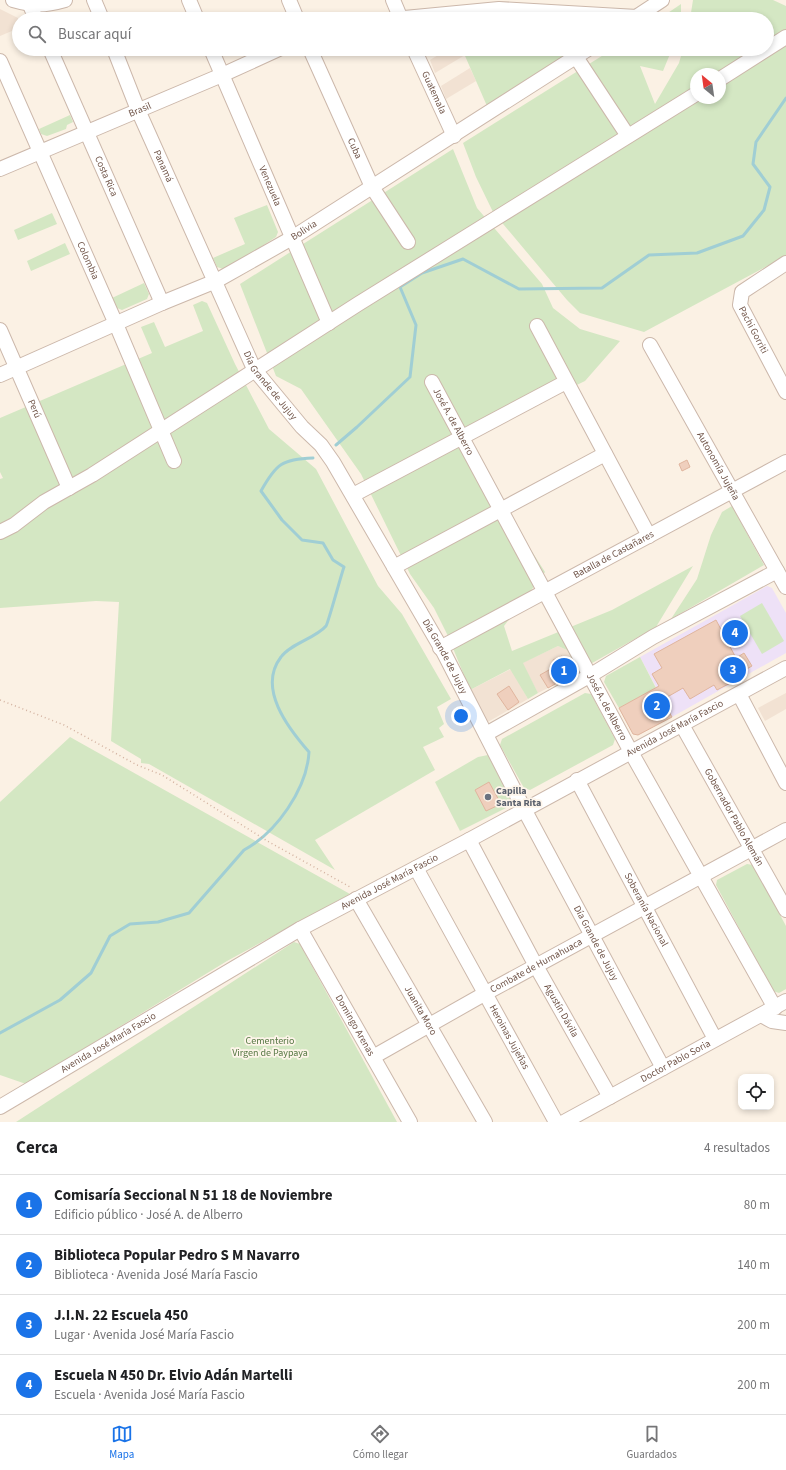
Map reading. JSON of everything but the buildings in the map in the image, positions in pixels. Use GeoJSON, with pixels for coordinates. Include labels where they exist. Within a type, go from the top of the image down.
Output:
{"type":"FeatureCollection","features":[{"type":"Feature","properties":{"kind":"street"},"geometry":{"type":"LineString","coordinates":[[13,0],[30,5],[42,6],[65,0]]}},
{"type":"Feature","properties":{"kind":"street"},"geometry":{"type":"LineString","coordinates":[[94,0],[99,12]]}},
{"type":"Feature","properties":{"kind":"street"},"geometry":{"type":"LineString","coordinates":[[189,0],[194,12]]}},
{"type":"Feature","properties":{"kind":"street"},"geometry":{"type":"LineString","coordinates":[[289,0],[294,12]]}},
{"type":"Feature","properties":{"kind":"street"},"geometry":{"type":"LineString","coordinates":[[393,0],[396,12]]}},
{"type":"Feature","properties":{"kind":"street"},"geometry":{"type":"LineString","coordinates":[[644,12],[662,0]]}},
{"type":"Feature","properties":{"kind":"street"},"geometry":{"type":"LineString","coordinates":[[30,5],[33,12]]}},
{"type":"Feature","properties":{"kind":"street"},"geometry":{"type":"LineString","coordinates":[[448,12],[497,5],[571,12]]}},
{"type":"Feature","properties":{"kind":"street"},"geometry":{"type":"LineString","coordinates":[[774,45],[786,37]]}},
{"type":"Feature","properties":{"kind":"street","name":"Costa Rica"},"geometry":{"type":"LineString","coordinates":[[53,56],[162,303]]}},
{"type":"Feature","properties":{"kind":"street","name":"Panamá"},"geometry":{"type":"LineString","coordinates":[[117,56],[138,110],[216,281]]}},
{"type":"Feature","properties":{"kind":"street","name":"Venezuela"},"geometry":{"type":"LineString","coordinates":[[214,56],[329,323]]}},
{"type":"Feature","properties":{"kind":"street","name":"Brasil"},"geometry":{"type":"LineString","coordinates":[[0,169],[264,56]]}},
{"type":"Feature","properties":{"kind":"street","name":"Cuba"},"geometry":{"type":"LineString","coordinates":[[313,56],[372,187],[408,242]]}},
{"type":"Feature","properties":{"kind":"street","name":"Guatemala"},"geometry":{"type":"LineString","coordinates":[[417,56],[454,136]]}},
{"type":"Feature","properties":{"kind":"street"},"geometry":{"type":"LineString","coordinates":[[726,75],[756,56]]}},
{"type":"Feature","properties":{"kind":"street"},"geometry":{"type":"LineString","coordinates":[[576,57],[626,134]]}},
{"type":"Feature","properties":{"kind":"street","name":"Bolivia"},"geometry":{"type":"LineString","coordinates":[[0,375],[162,303],[216,281],[292,238],[576,57]]}},
{"type":"Feature","properties":{"kind":"street","name":"Colombia"},"geometry":{"type":"LineString","coordinates":[[0,62],[116,324],[174,461]]}},
{"type":"Feature","properties":{"kind":"street"},"geometry":{"type":"LineString","coordinates":[[0,532],[14,525],[44,502],[69,488],[329,323],[690,98]]}},
{"type":"Feature","properties":{"kind":"street","name":"Pachi Gorriti"},"geometry":{"type":"LineString","coordinates":[[786,262],[742,292],[739,299],[740,305],[786,392]]}},
{"type":"Feature","properties":{"kind":"street","name":"Día Grande de Jujuy"},"geometry":{"type":"LineString","coordinates":[[216,281],[255,370],[302,427],[321,445],[353,496],[440,648],[662,1068]]}},
{"type":"Feature","properties":{"kind":"street"},"geometry":{"type":"LineString","coordinates":[[537,326],[649,536]]}},
{"type":"Feature","properties":{"kind":"street","name":"Perú"},"geometry":{"type":"LineString","coordinates":[[0,330],[69,488]]}},
{"type":"Feature","properties":{"kind":"street","name":"Autonomía Jujeña"},"geometry":{"type":"LineString","coordinates":[[650,345],[786,587]]}},
{"type":"Feature","properties":{"kind":"street","name":"José A. de Alberro"},"geometry":{"type":"LineString","coordinates":[[432,382],[632,752],[701,875],[781,1005]]}},
{"type":"Feature","properties":{"kind":"street"},"geometry":{"type":"LineString","coordinates":[[353,496],[566,382]]}},
{"type":"Feature","properties":{"kind":"street"},"geometry":{"type":"LineString","coordinates":[[394,567],[605,454]]}},
{"type":"Feature","properties":{"kind":"street","name":"Batalla de Castañares"},"geometry":{"type":"LineString","coordinates":[[440,648],[786,462]]}},
{"type":"Feature","properties":{"kind":"street"},"geometry":{"type":"LineString","coordinates":[[486,734],[591,675],[653,637],[777,571]]}},
{"type":"Feature","properties":{"kind":"street","name":"Avenida José María Fascio"},"geometry":{"type":"LineString","coordinates":[[0,1107],[300,928],[416,868],[576,780],[632,752],[786,668]]}},
{"type":"Feature","properties":{"kind":"street"},"geometry":{"type":"LineString","coordinates":[[739,694],[786,783]]}},
{"type":"Feature","properties":{"kind":"street","name":"Gobernador Pablo Alemán"},"geometry":{"type":"LineString","coordinates":[[682,725],[786,910]]}},
{"type":"Feature","properties":{"kind":"street","name":"Soberanía Nacional"},"geometry":{"type":"LineString","coordinates":[[576,780],[716,1038]]}},
{"type":"Feature","properties":{"kind":"street","name":"Combate de Humahuaca"},"geometry":{"type":"LineString","coordinates":[[373,1057],[486,993],[786,830]]}},
{"type":"Feature","properties":{"kind":"street","name":"Agustín Dávila"},"geometry":{"type":"LineString","coordinates":[[468,840],[536,966],[610,1097]]}},
{"type":"Feature","properties":{"kind":"street","name":"Heroinas Jujeñas"},"geometry":{"type":"LineString","coordinates":[[416,868],[556,1122]]}},
{"type":"Feature","properties":{"kind":"street","name":"Juanita Moro"},"geometry":{"type":"LineString","coordinates":[[356,899],[485,1122]]}},
{"type":"Feature","properties":{"kind":"street","name":"Domingo Arenas"},"geometry":{"type":"LineString","coordinates":[[300,928],[410,1122]]}},
{"type":"Feature","properties":{"kind":"street","name":"Doctor Pablo Soria"},"geometry":{"type":"LineString","coordinates":[[564,1122],[716,1038],[781,1005]]}},
{"type":"Feature","properties":{"kind":"street"},"geometry":{"type":"LineString","coordinates":[[761,1015],[772,1021],[786,1023]]}},
{"type":"Feature","properties":{"kind":"path"},"geometry":{"type":"LineString","coordinates":[[0,700],[64,725],[137,766],[162,775],[269,842],[354,889],[356,899]]}},
{"type":"Feature","properties":{"kind":"shaded area"},"geometry":{"type":"Polygon","coordinates":[[[0,9],[12,15],[12,31],[0,36],[0,9]]]}},
{"type":"Feature","properties":{"kind":"shaded area"},"geometry":{"type":"Polygon","coordinates":[[[437,56],[463,56],[435,73],[430,60],[437,56]]]}},
{"type":"Feature","properties":{"kind":"shaded area"},"geometry":{"type":"Polygon","coordinates":[[[470,68],[476,81],[446,99],[441,86],[470,68]]]}},
{"type":"Feature","properties":{"kind":"shaded area"},"geometry":{"type":"Polygon","coordinates":[[[767,586],[772,588],[786,613],[786,653],[672,717],[640,657],[767,586]]]}},
{"type":"Feature","properties":{"kind":"shaded area"},"geometry":{"type":"Polygon","coordinates":[[[558,646],[567,650],[578,671],[573,674],[562,656],[553,660],[557,670],[548,688],[538,693],[522,663],[558,646]]]}},
{"type":"Feature","properties":{"kind":"shaded area"},"geometry":{"type":"Polygon","coordinates":[[[511,669],[528,699],[486,723],[470,690],[511,669]]]}},
{"type":"Feature","properties":{"kind":"shaded area"},"geometry":{"type":"Polygon","coordinates":[[[786,693],[786,709],[765,721],[758,708],[786,693]]]}},
{"type":"Feature","properties":{"kind":"green space"},"geometry":{"type":"Polygon","coordinates":[[[693,0],[773,0],[786,6],[786,256],[644,332],[580,313],[567,300],[493,212],[476,177],[463,143],[602,56],[669,56],[663,71],[640,66],[655,104],[679,63],[681,56],[774,56],[774,12],[691,12],[693,0]]]}},
{"type":"Feature","properties":{"kind":"green space"},"geometry":{"type":"Polygon","coordinates":[[[681,4],[681,12],[669,12],[681,4]]]}},
{"type":"Feature","properties":{"kind":"green space"},"geometry":{"type":"Polygon","coordinates":[[[465,56],[567,56],[487,106],[465,56]]]}},
{"type":"Feature","properties":{"kind":"green space"},"geometry":{"type":"Polygon","coordinates":[[[70,115],[73,122],[67,125],[66,129],[47,136],[41,134],[39,129],[70,115]]]}},
{"type":"Feature","properties":{"kind":"green space"},"geometry":{"type":"Polygon","coordinates":[[[453,149],[477,208],[542,284],[553,308],[580,329],[620,341],[585,381],[461,441],[545,572],[504,626],[512,651],[612,610],[693,566],[656,627],[578,671],[567,650],[558,646],[523,663],[538,693],[528,699],[510,669],[470,690],[448,636],[434,608],[410,574],[361,474],[301,389],[276,376],[240,284],[453,149]]]}},
{"type":"Feature","properties":{"kind":"green space"},"geometry":{"type":"Polygon","coordinates":[[[267,205],[278,232],[276,237],[231,266],[223,269],[217,267],[213,258],[245,244],[234,218],[267,205]]]}},
{"type":"Feature","properties":{"kind":"green space"},"geometry":{"type":"Polygon","coordinates":[[[52,213],[57,224],[18,240],[14,230],[52,213]]]}},
{"type":"Feature","properties":{"kind":"green space"},"geometry":{"type":"Polygon","coordinates":[[[65,243],[70,254],[31,271],[27,261],[65,243]]]}},
{"type":"Feature","properties":{"kind":"green space"},"geometry":{"type":"Polygon","coordinates":[[[144,283],[149,294],[147,299],[122,310],[117,308],[112,298],[144,283]]]}},
{"type":"Feature","properties":{"kind":"green space"},"geometry":{"type":"Polygon","coordinates":[[[202,301],[207,303],[235,364],[269,429],[316,469],[378,586],[402,614],[451,699],[437,707],[444,724],[439,728],[444,737],[423,747],[435,770],[315,840],[335,870],[149,764],[141,763],[141,759],[111,741],[119,602],[96,601],[0,608],[0,479],[3,478],[0,472],[0,418],[152,353],[141,327],[154,322],[165,347],[203,331],[193,305],[202,301]]]}},
{"type":"Feature","properties":{"kind":"green space"},"geometry":{"type":"Polygon","coordinates":[[[732,506],[764,565],[671,619],[697,579],[711,535],[722,512],[732,506]]]}},
{"type":"Feature","properties":{"kind":"green space"},"geometry":{"type":"Polygon","coordinates":[[[762,603],[784,641],[762,654],[740,616],[762,603]]]}},
{"type":"Feature","properties":{"kind":"green space"},"geometry":{"type":"Polygon","coordinates":[[[640,657],[656,688],[619,708],[604,682],[606,676],[640,657]]]}},
{"type":"Feature","properties":{"kind":"green space"},"geometry":{"type":"Polygon","coordinates":[[[585,693],[591,694],[615,739],[613,745],[530,790],[524,788],[500,745],[502,739],[585,693]]]}},
{"type":"Feature","properties":{"kind":"green space"},"geometry":{"type":"Polygon","coordinates":[[[70,737],[350,894],[227,961],[26,1084],[0,1075],[0,802],[70,737]]]}},
{"type":"Feature","properties":{"kind":"green space"},"geometry":{"type":"Polygon","coordinates":[[[488,755],[513,802],[506,808],[460,831],[435,782],[478,757],[488,755]]]}},
{"type":"Feature","properties":{"kind":"green space"},"geometry":{"type":"Polygon","coordinates":[[[747,864],[753,865],[786,926],[786,989],[779,993],[773,991],[716,885],[717,880],[747,864]]]}},
{"type":"Feature","properties":{"kind":"green space","name":"Cementerio Virgen de Paypaya"},"geometry":{"type":"Polygon","coordinates":[[[294,942],[300,944],[397,1122],[16,1122],[294,942]]]}},
{"type":"Feature","properties":{"kind":"waterway"},"geometry":{"type":"LineString","coordinates":[[336,445],[410,377],[416,325],[400,287],[422,273],[463,259],[519,289],[602,288],[649,255],[697,253],[743,236],[764,210],[770,187],[753,164],[756,142],[786,98]]}},
{"type":"Feature","properties":{"kind":"waterway"},"geometry":{"type":"LineString","coordinates":[[0,1033],[60,1000],[91,973],[110,936],[130,924],[158,922],[189,913],[244,850],[267,833],[278,821],[296,795],[307,766],[309,752],[292,731],[278,707],[272,682],[274,669],[285,652],[316,634],[326,626],[344,567],[333,560],[323,543],[302,540],[282,520],[261,491],[271,475],[281,465],[294,460],[313,458]]}},
{"type":"Feature","properties":{"kind":"place","name":"Escuela N 450 Dr. Elvio Adán Martelli"},"geometry":{"type":"Point","coordinates":[735,633]}},
{"type":"Feature","properties":{"kind":"place","name":"J.I.N. 22 Escuela 450"},"geometry":{"type":"Point","coordinates":[733,670]}},
{"type":"Feature","properties":{"kind":"place","name":"Comisaría Seccional N 51 18 de Noviembre"},"geometry":{"type":"Point","coordinates":[564,671]}},
{"type":"Feature","properties":{"kind":"place","name":"Biblioteca Popular Pedro S M Navarro"},"geometry":{"type":"Point","coordinates":[657,706]}},
{"type":"Feature","properties":{"kind":"place","name":"Capilla Santa Rita"},"geometry":{"type":"Point","coordinates":[488,797]}}]}
